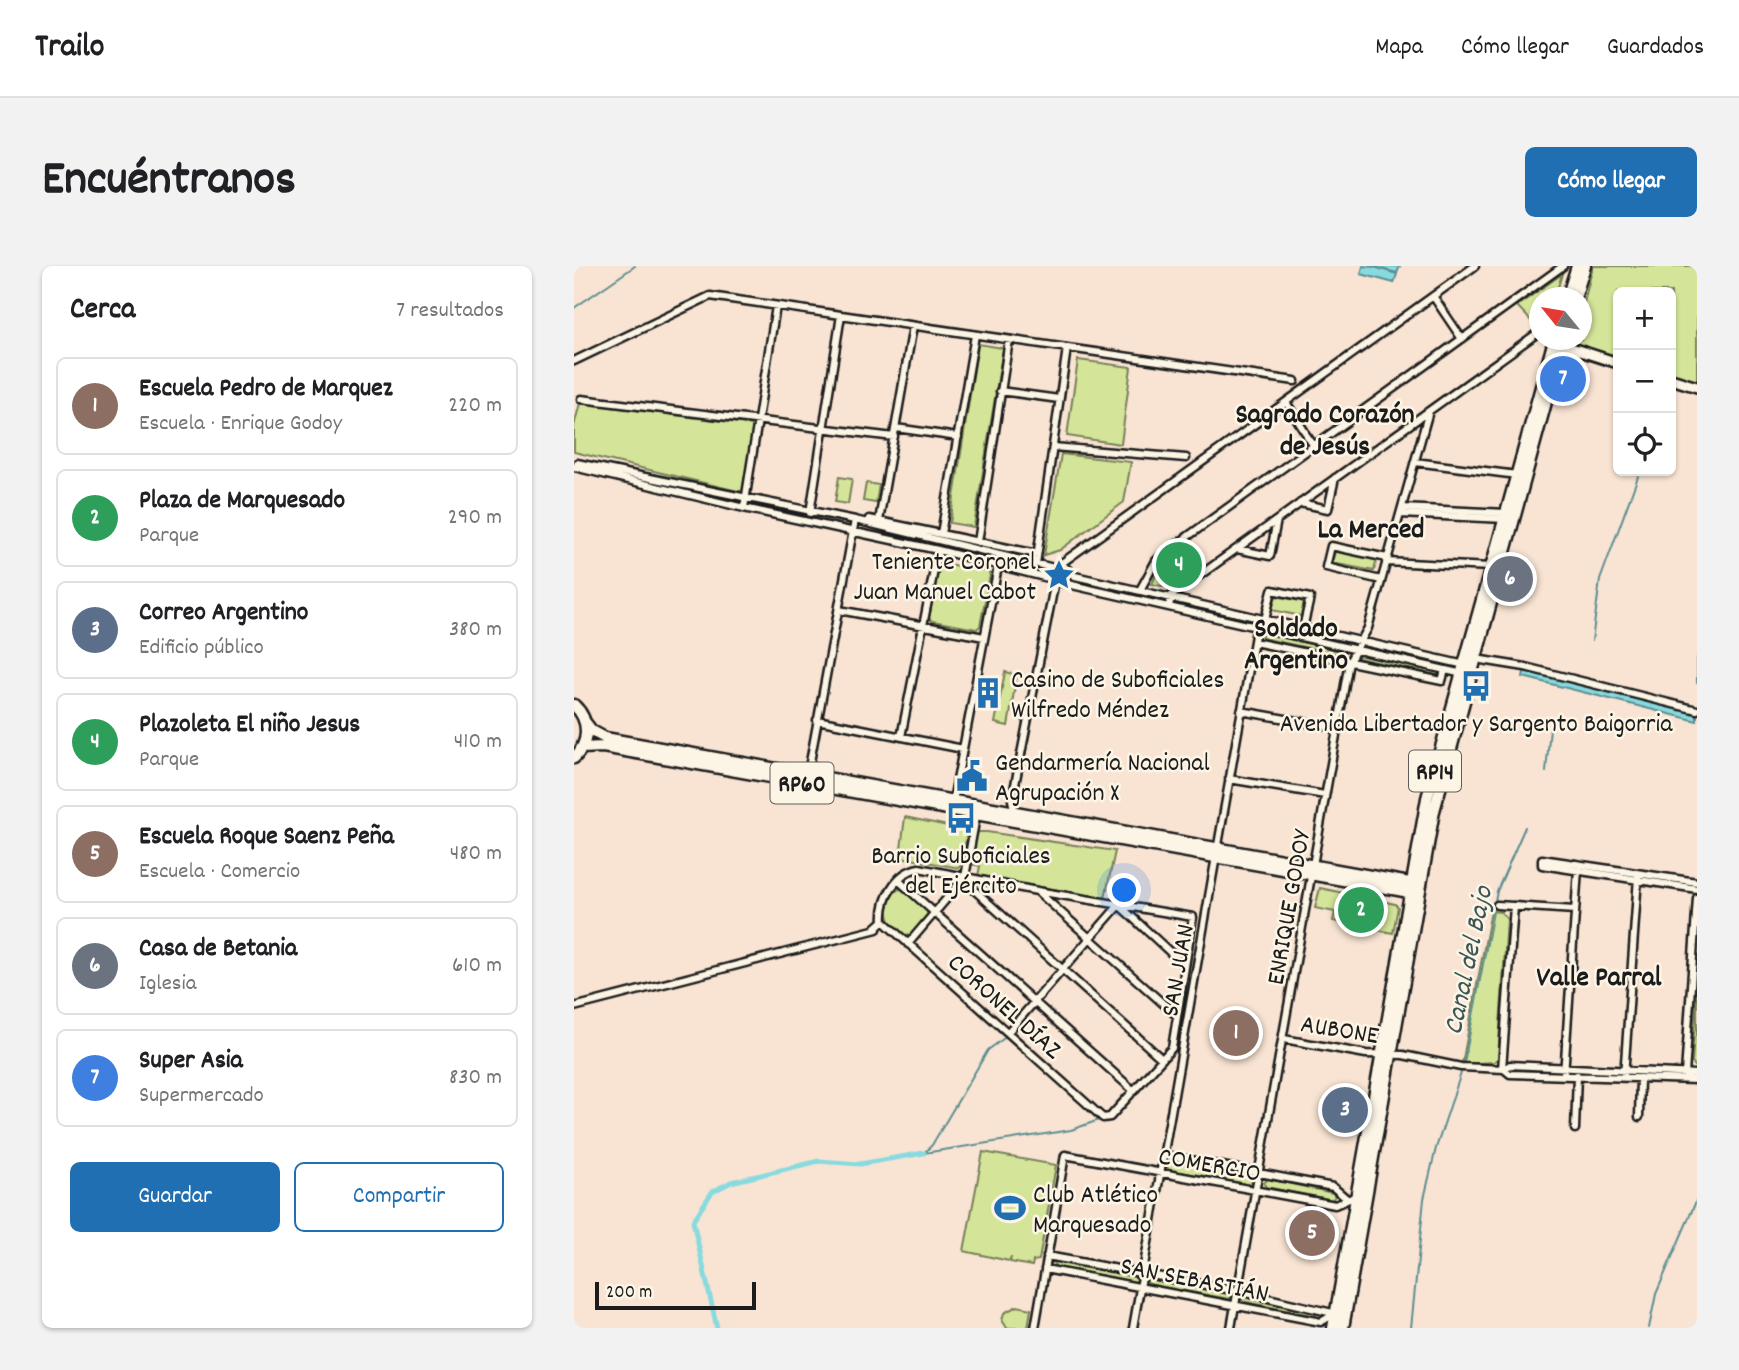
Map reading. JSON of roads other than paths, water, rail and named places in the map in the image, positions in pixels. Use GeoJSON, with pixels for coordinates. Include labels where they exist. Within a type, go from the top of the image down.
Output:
{"type":"FeatureCollection","features":[{"type":"Feature","properties":{"kind":"main road"},"geometry":{"type":"LineString","coordinates":[[1570,287],[1577,266]]}},
{"type":"Feature","properties":{"kind":"main road"},"geometry":{"type":"LineString","coordinates":[[1578,287],[1585,266]]}},
{"type":"Feature","properties":{"kind":"main road","name":"RP14"},"geometry":{"type":"LineString","coordinates":[[1469,668],[1557,350]]}},
{"type":"Feature","properties":{"kind":"main road"},"geometry":{"type":"LineString","coordinates":[[1583,350],[1613,361]]}},
{"type":"Feature","properties":{"kind":"main road"},"geometry":{"type":"LineString","coordinates":[[1676,381],[1697,387]]}},
{"type":"Feature","properties":{"kind":"main road","name":"RP14"},"geometry":{"type":"LineString","coordinates":[[1343,1328],[1341,1314],[1357,1197],[1386,1054],[1415,888],[1492,567],[1506,516],[1522,476]]}},
{"type":"Feature","properties":{"kind":"main road","name":"RP60"},"geometry":{"type":"LineString","coordinates":[[574,705],[592,732],[605,738],[953,801],[977,810],[1015,812],[1415,888]]}},
{"type":"Feature","properties":{"kind":"main road"},"geometry":{"type":"LineString","coordinates":[[574,758],[582,748],[586,735],[585,722]]}},
{"type":"Feature","properties":{"kind":"main road","name":"RP60"},"geometry":{"type":"LineString","coordinates":[[582,748],[607,747],[977,810],[1023,822],[1216,852]]}},
{"type":"Feature","properties":{"kind":"main road","name":"RP14"},"geometry":{"type":"LineString","coordinates":[[1333,1328],[1341,1314]]}},
{"type":"Feature","properties":{"kind":"street"},"geometry":{"type":"LineString","coordinates":[[1023,822],[1015,812],[1012,800],[1053,580],[1051,573],[1056,566],[1475,266]]}},
{"type":"Feature","properties":{"kind":"street"},"geometry":{"type":"LineString","coordinates":[[1140,590],[1162,555],[1563,266]]}},
{"type":"Feature","properties":{"kind":"street"},"geometry":{"type":"LineString","coordinates":[[574,361],[710,296],[1295,381]]}},
{"type":"Feature","properties":{"kind":"street"},"geometry":{"type":"LineString","coordinates":[[1433,296],[1462,339]]}},
{"type":"Feature","properties":{"kind":"street"},"geometry":{"type":"LineString","coordinates":[[744,508],[776,306]]}},
{"type":"Feature","properties":{"kind":"street"},"geometry":{"type":"LineString","coordinates":[[809,522],[841,315]]}},
{"type":"Feature","properties":{"kind":"street"},"geometry":{"type":"LineString","coordinates":[[879,521],[913,326]]}},
{"type":"Feature","properties":{"kind":"street"},"geometry":{"type":"LineString","coordinates":[[901,737],[938,551],[975,335]]}},
{"type":"Feature","properties":{"kind":"street"},"geometry":{"type":"LineString","coordinates":[[1169,607],[1170,598],[1529,339]]}},
{"type":"Feature","properties":{"kind":"street"},"geometry":{"type":"LineString","coordinates":[[978,541],[1009,340]]}},
{"type":"Feature","properties":{"kind":"street"},"geometry":{"type":"LineString","coordinates":[[1036,565],[1067,348]]}},
{"type":"Feature","properties":{"kind":"street"},"geometry":{"type":"LineString","coordinates":[[1000,391],[1059,399]]}},
{"type":"Feature","properties":{"kind":"street"},"geometry":{"type":"LineString","coordinates":[[581,399],[894,437]]}},
{"type":"Feature","properties":{"kind":"street"},"geometry":{"type":"LineString","coordinates":[[1286,402],[1314,446]]}},
{"type":"Feature","properties":{"kind":"street","name":"ENRIQUE GODOY"},"geometry":{"type":"LineString","coordinates":[[1231,1328],[1349,662],[1368,628],[1429,411]]}},
{"type":"Feature","properties":{"kind":"street"},"geometry":{"type":"LineString","coordinates":[[896,428],[958,437]]}},
{"type":"Feature","properties":{"kind":"street"},"geometry":{"type":"LineString","coordinates":[[1053,447],[1186,458]]}},
{"type":"Feature","properties":{"kind":"street"},"geometry":{"type":"LineString","coordinates":[[1415,462],[1522,476]]}},
{"type":"Feature","properties":{"kind":"street"},"geometry":{"type":"LineString","coordinates":[[574,464],[962,542],[1036,565],[1065,567],[1075,576],[1469,668]]}},
{"type":"Feature","properties":{"kind":"street"},"geometry":{"type":"LineString","coordinates":[[574,464],[744,508],[1445,670],[1525,667],[1697,709]]}},
{"type":"Feature","properties":{"kind":"street"},"geometry":{"type":"LineString","coordinates":[[1300,503],[1328,509],[1335,478]]}},
{"type":"Feature","properties":{"kind":"street"},"geometry":{"type":"LineString","coordinates":[[1401,511],[1506,516]]}},
{"type":"Feature","properties":{"kind":"street"},"geometry":{"type":"LineString","coordinates":[[869,523],[869,519],[879,521],[940,538]]}},
{"type":"Feature","properties":{"kind":"street"},"geometry":{"type":"LineString","coordinates":[[810,762],[855,520]]}},
{"type":"Feature","properties":{"kind":"street"},"geometry":{"type":"LineString","coordinates":[[1237,549],[1270,556],[1277,520]]}},
{"type":"Feature","properties":{"kind":"street"},"geometry":{"type":"LineString","coordinates":[[962,542],[978,541],[1037,554]]}},
{"type":"Feature","properties":{"kind":"street"},"geometry":{"type":"LineString","coordinates":[[959,556],[962,542]]}},
{"type":"Feature","properties":{"kind":"street"},"geometry":{"type":"LineString","coordinates":[[1381,580],[1326,567],[1331,546],[1387,560],[1492,567]]}},
{"type":"Feature","properties":{"kind":"street"},"geometry":{"type":"LineString","coordinates":[[953,801],[1000,555]]}},
{"type":"Feature","properties":{"kind":"street"},"geometry":{"type":"LineString","coordinates":[[1063,583],[1068,579],[1069,573]]}},
{"type":"Feature","properties":{"kind":"street","name":"SAN JUAN"},"geometry":{"type":"LineString","coordinates":[[1133,1328],[1256,627],[1262,619],[1272,590],[1310,598],[1303,628]]}},
{"type":"Feature","properties":{"kind":"street"},"geometry":{"type":"LineString","coordinates":[[839,610],[984,637]]}},
{"type":"Feature","properties":{"kind":"street"},"geometry":{"type":"LineString","coordinates":[[1254,642],[1442,681],[1445,670]]}},
{"type":"Feature","properties":{"kind":"street"},"geometry":{"type":"LineString","coordinates":[[1241,711],[1337,728]]}},
{"type":"Feature","properties":{"kind":"street"},"geometry":{"type":"LineString","coordinates":[[817,720],[963,749]]}},
{"type":"Feature","properties":{"kind":"street"},"geometry":{"type":"LineString","coordinates":[[1229,779],[1325,795]]}},
{"type":"Feature","properties":{"kind":"street"},"geometry":{"type":"LineString","coordinates":[[908,944],[965,877],[977,810]]}},
{"type":"Feature","properties":{"kind":"street"},"geometry":{"type":"LineString","coordinates":[[1578,867],[1542,866],[1542,859],[1697,889]]}},
{"type":"Feature","properties":{"kind":"street"},"geometry":{"type":"LineString","coordinates":[[1564,1072],[1578,867]]}},
{"type":"Feature","properties":{"kind":"street"},"geometry":{"type":"LineString","coordinates":[[874,929],[883,921],[885,901],[898,880],[909,871],[919,868],[1193,917],[1171,1048],[1134,1091],[898,880]]}},
{"type":"Feature","properties":{"kind":"street"},"geometry":{"type":"LineString","coordinates":[[965,877],[972,888],[1062,971],[1163,1059]]}},
{"type":"Feature","properties":{"kind":"street"},"geometry":{"type":"LineString","coordinates":[[1638,877],[1697,882]]}},
{"type":"Feature","properties":{"kind":"street"},"geometry":{"type":"LineString","coordinates":[[1624,1074],[1638,877]]}},
{"type":"Feature","properties":{"kind":"street"},"geometry":{"type":"LineString","coordinates":[[1037,891],[1177,1016]]}},
{"type":"Feature","properties":{"kind":"street"},"geometry":{"type":"LineString","coordinates":[[1685,1077],[1697,898]]}},
{"type":"Feature","properties":{"kind":"street"},"geometry":{"type":"LineString","coordinates":[[1008,1032],[1119,905]]}},
{"type":"Feature","properties":{"kind":"street"},"geometry":{"type":"LineString","coordinates":[[1119,905],[1185,966]]}},
{"type":"Feature","properties":{"kind":"street"},"geometry":{"type":"LineString","coordinates":[[1497,905],[1575,909]]}},
{"type":"Feature","properties":{"kind":"street"},"geometry":{"type":"LineString","coordinates":[[1503,1069],[1514,906]]}},
{"type":"Feature","properties":{"kind":"street","name":"CORONEL DÍAZ"},"geometry":{"type":"LineString","coordinates":[[883,921],[1103,1118],[1110,1117],[1134,1091]]}},
{"type":"Feature","properties":{"kind":"street"},"geometry":{"type":"LineString","coordinates":[[574,1007],[874,929],[894,932]]}},
{"type":"Feature","properties":{"kind":"street","name":"AUBONE"},"geometry":{"type":"LineString","coordinates":[[1284,1039],[1366,1054],[1386,1054],[1461,1067],[1503,1069],[1510,1074],[1564,1072]]}},
{"type":"Feature","properties":{"kind":"street"},"geometry":{"type":"LineString","coordinates":[[1564,1072],[1685,1077],[1697,1080]]}},
{"type":"Feature","properties":{"kind":"street"},"geometry":{"type":"LineString","coordinates":[[1564,1072],[1577,1076],[1624,1074],[1640,1078],[1685,1077],[1697,1074]]}},
{"type":"Feature","properties":{"kind":"street"},"geometry":{"type":"LineString","coordinates":[[1575,1129],[1577,1076]]}},
{"type":"Feature","properties":{"kind":"street"},"geometry":{"type":"LineString","coordinates":[[1639,1117],[1640,1078]]}},
{"type":"Feature","properties":{"kind":"street","name":"COMERCIO"},"geometry":{"type":"LineString","coordinates":[[1047,1256],[1065,1154],[1335,1205],[1357,1197]]}},
{"type":"Feature","properties":{"kind":"street","name":"COMERCIO"},"geometry":{"type":"LineString","coordinates":[[1164,1155],[1333,1187],[1357,1197]]}},
{"type":"Feature","properties":{"kind":"street"},"geometry":{"type":"LineString","coordinates":[[1035,1328],[1047,1256]]}},
{"type":"Feature","properties":{"kind":"street","name":"SAN SEBASTIÁN"},"geometry":{"type":"LineString","coordinates":[[1047,1256],[1238,1291],[1341,1314]]}},
{"type":"Feature","properties":{"kind":"street","name":"SAN SEBASTIÁN"},"geometry":{"type":"LineString","coordinates":[[1045,1269],[1321,1322],[1341,1314]]}},
{"type":"Feature","properties":{"kind":"water"},"geometry":{"type":"Polygon","coordinates":[[[1363,266],[1400,266],[1397,273],[1374,267],[1397,274],[1394,283],[1361,274],[1363,266]]]}},
{"type":"Feature","properties":{"kind":"water"},"geometry":{"type":"Polygon","coordinates":[[[1525,668],[1697,712],[1697,721],[1523,677],[1525,668]]]}},
{"type":"Feature","properties":{"kind":"waterway"},"geometry":{"type":"LineString","coordinates":[[574,308],[635,266]]}},
{"type":"Feature","properties":{"kind":"waterway","name":"Canal del Bajo"},"geometry":{"type":"LineString","coordinates":[[1592,641],[1600,580],[1638,476]]}},
{"type":"Feature","properties":{"kind":"waterway"},"geometry":{"type":"LineString","coordinates":[[1697,658],[1697,683]]}},
{"type":"Feature","properties":{"kind":"waterway","name":"Canal del Bajo"},"geometry":{"type":"LineString","coordinates":[[1546,772],[1550,728]]}},
{"type":"Feature","properties":{"kind":"waterway","name":"Canal del Bajo"},"geometry":{"type":"LineString","coordinates":[[1464,1063],[1497,891],[1525,827]]}},
{"type":"Feature","properties":{"kind":"waterway"},"geometry":{"type":"LineString","coordinates":[[925,1152],[932,1145],[988,1050],[1007,1036]]}},
{"type":"Feature","properties":{"kind":"waterway","name":"Canal del Bajo"},"geometry":{"type":"LineString","coordinates":[[1411,1328],[1424,1199],[1436,1148],[1461,1073]]}},
{"type":"Feature","properties":{"kind":"waterway"},"geometry":{"type":"LineString","coordinates":[[924,1153],[1071,1130],[1099,1120]]}},
{"type":"Feature","properties":{"kind":"waterway"},"geometry":{"type":"LineString","coordinates":[[717,1328],[693,1221],[712,1192],[731,1182],[819,1161],[860,1164],[924,1153]]}},
{"type":"Feature","properties":{"kind":"waterway"},"geometry":{"type":"LineString","coordinates":[[1649,1328],[1656,1294],[1697,1199]]}},
{"type":"Feature","properties":{"kind":"place","name":"Super Asia"},"geometry":{"type":"Point","coordinates":[1563,379]}},
{"type":"Feature","properties":{"kind":"place","name":"Plazoleta El niño Jesus"},"geometry":{"type":"Point","coordinates":[1179,565]}},
{"type":"Feature","properties":{"kind":"place","name":"Teniente Coronel Juan Manuel Cabot"},"geometry":{"type":"Point","coordinates":[1059,575]}},
{"type":"Feature","properties":{"kind":"place","name":"Casa de Betania"},"geometry":{"type":"Point","coordinates":[1510,579]}},
{"type":"Feature","properties":{"kind":"place","name":"Avenida Libertador y Sargento Baigorria"},"geometry":{"type":"Point","coordinates":[1476,686]}},
{"type":"Feature","properties":{"kind":"place","name":"Casino de Suboficiales Wilfredo Méndez"},"geometry":{"type":"Point","coordinates":[988,693]}},
{"type":"Feature","properties":{"kind":"place","name":"Gendarmería Nacional Agrupación X"},"geometry":{"type":"Point","coordinates":[972,776]}},
{"type":"Feature","properties":{"kind":"place","name":"Barrio Suboficiales del Ejército"},"geometry":{"type":"Point","coordinates":[961,818]}},
{"type":"Feature","properties":{"kind":"place","name":"Plaza de Marquesado"},"geometry":{"type":"Point","coordinates":[1361,910]}},
{"type":"Feature","properties":{"kind":"place","name":"Escuela Pedro de Marquez"},"geometry":{"type":"Point","coordinates":[1236,1033]}},
{"type":"Feature","properties":{"kind":"place","name":"Correo Argentino"},"geometry":{"type":"Point","coordinates":[1345,1110]}},
{"type":"Feature","properties":{"kind":"place","name":"Club Atlético Marquesado"},"geometry":{"type":"Point","coordinates":[1010,1208]}},
{"type":"Feature","properties":{"kind":"place","name":"Escuela Roque Saenz Peña"},"geometry":{"type":"Point","coordinates":[1312,1233]}},
{"type":"Feature","properties":{"kind":"district","name":"Sagrado Corazón de Jesús"},"geometry":{"type":"Point","coordinates":[1325,428]}},
{"type":"Feature","properties":{"kind":"district","name":"La Merced"},"geometry":{"type":"Point","coordinates":[1371,527]}},
{"type":"Feature","properties":{"kind":"district","name":"Soldado Argentino"},"geometry":{"type":"Point","coordinates":[1296,642]}},
{"type":"Feature","properties":{"kind":"district","name":"Valle Parral"},"geometry":{"type":"Point","coordinates":[1599,975]}}]}
